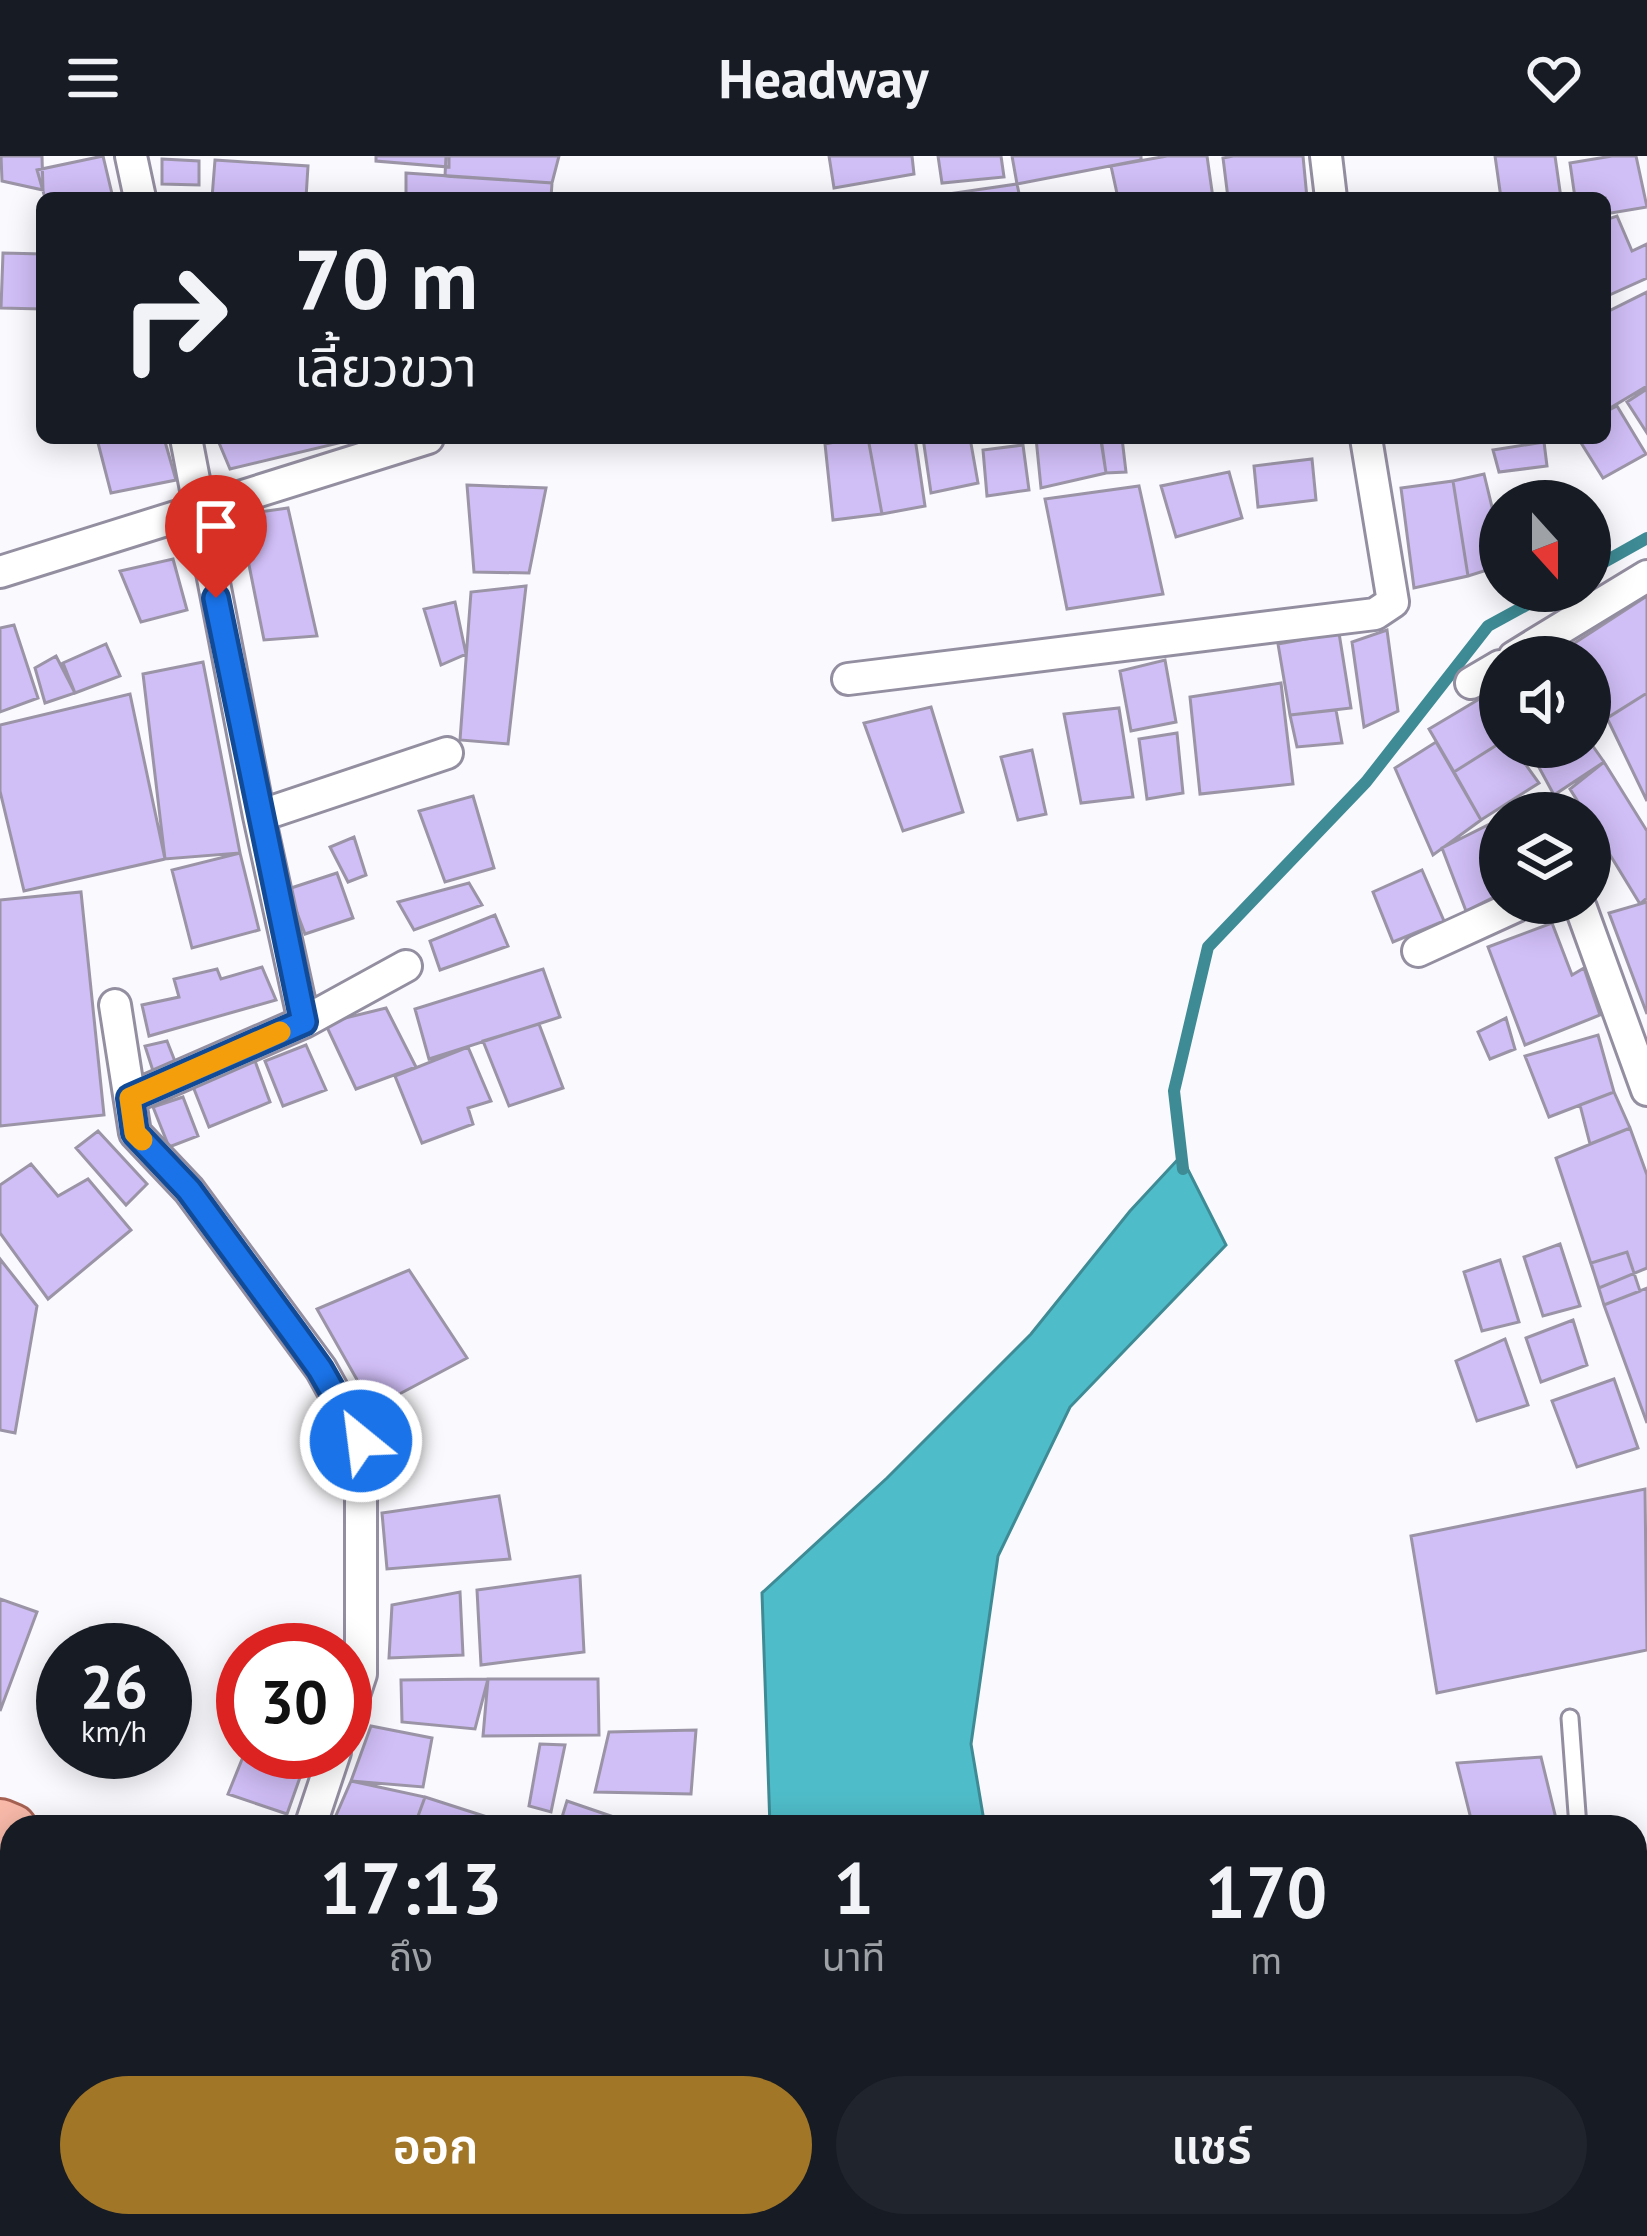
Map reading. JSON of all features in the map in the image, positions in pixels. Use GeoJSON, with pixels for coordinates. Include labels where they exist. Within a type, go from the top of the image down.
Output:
{"type":"FeatureCollection","features":[{"type":"Feature","properties":{"kind":"street"},"geometry":{"type":"LineString","coordinates":[[131,156],[139,192]]}},
{"type":"Feature","properties":{"kind":"street"},"geometry":{"type":"LineString","coordinates":[[1326,156],[1330,192]]}},
{"type":"Feature","properties":{"kind":"street"},"geometry":{"type":"LineString","coordinates":[[187,444],[304,1022]]}},
{"type":"Feature","properties":{"kind":"street"},"geometry":{"type":"LineString","coordinates":[[0,572],[409,444]]}},
{"type":"Feature","properties":{"kind":"street"},"geometry":{"type":"LineString","coordinates":[[848,680],[1375,614],[1393,602],[1367,444]]}},
{"type":"Feature","properties":{"kind":"street"},"geometry":{"type":"LineString","coordinates":[[1548,636],[1647,576]]}},
{"type":"Feature","properties":{"kind":"street"},"geometry":{"type":"LineString","coordinates":[[1471,683],[1479,678]]}},
{"type":"Feature","properties":{"kind":"street"},"geometry":{"type":"LineString","coordinates":[[259,816],[447,753]]}},
{"type":"Feature","properties":{"kind":"street"},"geometry":{"type":"LineString","coordinates":[[1418,950],[1479,923]]}},
{"type":"Feature","properties":{"kind":"street"},"geometry":{"type":"LineString","coordinates":[[1587,924],[1647,1090]]}},
{"type":"Feature","properties":{"kind":"street"},"geometry":{"type":"LineString","coordinates":[[130,1098],[304,1022],[406,966]]}},
{"type":"Feature","properties":{"kind":"street"},"geometry":{"type":"LineString","coordinates":[[115,1006],[135,1133],[189,1190],[308,1351],[361,1441],[361,1623]]}},
{"type":"Feature","properties":{"kind":"street"},"geometry":{"type":"LineString","coordinates":[[314,1815],[326,1779]]}},
{"type":"Feature","properties":{"kind":"lane"},"geometry":{"type":"LineString","coordinates":[[1570,1718],[1577,1815]]}},
{"type":"Feature","properties":{"kind":"water"},"geometry":{"type":"Polygon","coordinates":[[[1181,1156],[1226,1245],[1070,1407],[998,1556],[971,1744],[983,1815],[770,1815],[762,1593],[887,1478],[1031,1334],[1181,1156]]]}},
{"type":"Feature","properties":{"kind":"building"},"geometry":{"type":"Polygon","coordinates":[[[1,156],[42,156],[43,190],[2,181],[1,156]]]}},
{"type":"Feature","properties":{"kind":"building"},"geometry":{"type":"Polygon","coordinates":[[[103,156],[112,192],[43,192],[37,170],[103,156]]]}},
{"type":"Feature","properties":{"kind":"building"},"geometry":{"type":"Polygon","coordinates":[[[376,156],[449,156],[449,167],[376,161],[376,156]]]}},
{"type":"Feature","properties":{"kind":"building"},"geometry":{"type":"Polygon","coordinates":[[[446,156],[559,156],[552,183],[445,176],[446,156]]]}},
{"type":"Feature","properties":{"kind":"building"},"geometry":{"type":"Polygon","coordinates":[[[829,156],[912,156],[914,174],[834,188],[829,156]]]}},
{"type":"Feature","properties":{"kind":"building"},"geometry":{"type":"Polygon","coordinates":[[[938,156],[1001,156],[1004,177],[942,183],[938,156]]]}},
{"type":"Feature","properties":{"kind":"building"},"geometry":{"type":"Polygon","coordinates":[[[1012,156],[1141,156],[1141,160],[1017,184],[1012,156]]]}},
{"type":"Feature","properties":{"kind":"building"},"geometry":{"type":"Polygon","coordinates":[[[1167,156],[1207,156],[1212,192],[1117,192],[1111,166],[1167,156]]]}},
{"type":"Feature","properties":{"kind":"building"},"geometry":{"type":"Polygon","coordinates":[[[1303,156],[1306,192],[1227,192],[1223,158],[1303,156]]]}},
{"type":"Feature","properties":{"kind":"building"},"geometry":{"type":"Polygon","coordinates":[[[1495,156],[1555,156],[1560,192],[1500,192],[1495,156]]]}},
{"type":"Feature","properties":{"kind":"building"},"geometry":{"type":"Polygon","coordinates":[[[1636,156],[1647,207],[1611,213],[1611,192],[1574,192],[1570,163],[1636,156]]]}},
{"type":"Feature","properties":{"kind":"building"},"geometry":{"type":"Polygon","coordinates":[[[162,159],[199,161],[199,185],[162,184],[162,159]]]}},
{"type":"Feature","properties":{"kind":"building"},"geometry":{"type":"Polygon","coordinates":[[[215,160],[308,166],[306,192],[212,192],[215,160]]]}},
{"type":"Feature","properties":{"kind":"building"},"geometry":{"type":"Polygon","coordinates":[[[406,173],[552,183],[551,192],[406,192],[406,173]]]}},
{"type":"Feature","properties":{"kind":"building"},"geometry":{"type":"Polygon","coordinates":[[[1017,184],[1019,192],[962,192],[1017,184]]]}},
{"type":"Feature","properties":{"kind":"building"},"geometry":{"type":"Polygon","coordinates":[[[1617,216],[1632,251],[1647,244],[1647,278],[1611,294],[1611,218],[1617,216]]]}},
{"type":"Feature","properties":{"kind":"building"},"geometry":{"type":"Polygon","coordinates":[[[3,253],[36,254],[36,309],[1,308],[3,253]]]}},
{"type":"Feature","properties":{"kind":"building"},"geometry":{"type":"Polygon","coordinates":[[[1647,292],[1647,386],[1611,407],[1611,310],[1647,292]]]}},
{"type":"Feature","properties":{"kind":"building"},"geometry":{"type":"Polygon","coordinates":[[[1647,389],[1647,433],[1627,402],[1647,389]]]}},
{"type":"Feature","properties":{"kind":"building"},"geometry":{"type":"Polygon","coordinates":[[[1617,406],[1646,454],[1603,478],[1582,444],[1611,444],[1611,409],[1617,406]]]}},
{"type":"Feature","properties":{"kind":"building"},"geometry":{"type":"Polygon","coordinates":[[[98,444],[166,444],[176,480],[111,493],[98,444]]]}},
{"type":"Feature","properties":{"kind":"building"},"geometry":{"type":"Polygon","coordinates":[[[220,444],[334,444],[230,469],[220,444]]]}},
{"type":"Feature","properties":{"kind":"building"},"geometry":{"type":"Polygon","coordinates":[[[825,444],[869,444],[882,514],[833,520],[825,444]]]}},
{"type":"Feature","properties":{"kind":"building"},"geometry":{"type":"Polygon","coordinates":[[[869,444],[916,444],[925,506],[882,514],[869,444]]]}},
{"type":"Feature","properties":{"kind":"building"},"geometry":{"type":"Polygon","coordinates":[[[924,444],[971,444],[978,483],[931,493],[924,444]]]}},
{"type":"Feature","properties":{"kind":"building"},"geometry":{"type":"Polygon","coordinates":[[[1037,444],[1102,444],[1106,473],[1041,488],[1037,444]]]}},
{"type":"Feature","properties":{"kind":"building"},"geometry":{"type":"Polygon","coordinates":[[[1101,444],[1123,444],[1126,472],[1106,473],[1101,444]]]}},
{"type":"Feature","properties":{"kind":"building"},"geometry":{"type":"Polygon","coordinates":[[[1544,444],[1547,466],[1499,472],[1493,450],[1544,444]]]}},
{"type":"Feature","properties":{"kind":"building"},"geometry":{"type":"Polygon","coordinates":[[[1023,445],[1029,490],[987,496],[983,450],[1023,445]]]}},
{"type":"Feature","properties":{"kind":"building"},"geometry":{"type":"Polygon","coordinates":[[[1312,459],[1316,500],[1258,507],[1254,466],[1312,459]]]}},
{"type":"Feature","properties":{"kind":"building"},"geometry":{"type":"Polygon","coordinates":[[[1229,472],[1242,518],[1176,537],[1161,486],[1229,472]]]}},
{"type":"Feature","properties":{"kind":"building"},"geometry":{"type":"Polygon","coordinates":[[[1484,474],[1485,480],[1479,480],[1479,573],[1468,576],[1453,481],[1484,474]]]}},
{"type":"Feature","properties":{"kind":"building"},"geometry":{"type":"Polygon","coordinates":[[[1453,481],[1468,576],[1414,588],[1401,488],[1453,481]]]}},
{"type":"Feature","properties":{"kind":"building"},"geometry":{"type":"Polygon","coordinates":[[[467,485],[546,488],[529,573],[474,572],[467,485]]]}},
{"type":"Feature","properties":{"kind":"building"},"geometry":{"type":"Polygon","coordinates":[[[1139,486],[1163,594],[1067,609],[1045,499],[1139,486]]]}},
{"type":"Feature","properties":{"kind":"building"},"geometry":{"type":"Polygon","coordinates":[[[288,508],[317,636],[264,640],[239,515],[288,508]]]}},
{"type":"Feature","properties":{"kind":"building"},"geometry":{"type":"Polygon","coordinates":[[[173,559],[187,610],[141,622],[120,571],[173,559]]]}},
{"type":"Feature","properties":{"kind":"building"},"geometry":{"type":"Polygon","coordinates":[[[526,586],[508,744],[460,740],[471,592],[526,586]]]}},
{"type":"Feature","properties":{"kind":"building"},"geometry":{"type":"Polygon","coordinates":[[[1647,596],[1647,693],[1611,716],[1611,636],[1585,636],[1647,596]]]}},
{"type":"Feature","properties":{"kind":"building"},"geometry":{"type":"Polygon","coordinates":[[[455,602],[466,654],[441,665],[424,609],[455,602]]]}},
{"type":"Feature","properties":{"kind":"building"},"geometry":{"type":"Polygon","coordinates":[[[14,625],[38,698],[0,712],[0,628],[14,625]]]}},
{"type":"Feature","properties":{"kind":"building"},"geometry":{"type":"Polygon","coordinates":[[[1387,630],[1398,711],[1364,727],[1352,642],[1387,630]]]}},
{"type":"Feature","properties":{"kind":"building"},"geometry":{"type":"Polygon","coordinates":[[[1339,633],[1351,708],[1290,715],[1278,644],[1339,633]]]}},
{"type":"Feature","properties":{"kind":"building"},"geometry":{"type":"Polygon","coordinates":[[[106,644],[120,676],[75,693],[63,663],[106,644]]]}},
{"type":"Feature","properties":{"kind":"building"},"geometry":{"type":"Polygon","coordinates":[[[56,656],[75,693],[45,703],[35,668],[56,656]]]}},
{"type":"Feature","properties":{"kind":"building"},"geometry":{"type":"Polygon","coordinates":[[[1165,660],[1176,722],[1131,731],[1120,671],[1165,660]]]}},
{"type":"Feature","properties":{"kind":"building"},"geometry":{"type":"Polygon","coordinates":[[[203,662],[240,853],[165,859],[143,674],[203,662]]]}},
{"type":"Feature","properties":{"kind":"building"},"geometry":{"type":"Polygon","coordinates":[[[1281,683],[1293,784],[1200,794],[1190,697],[1281,683]]]}},
{"type":"Feature","properties":{"kind":"building"},"geometry":{"type":"Polygon","coordinates":[[[1647,693],[1647,801],[1611,726],[1611,716],[1647,693]]]}},
{"type":"Feature","properties":{"kind":"building"},"geometry":{"type":"Polygon","coordinates":[[[130,694],[165,859],[24,891],[0,791],[0,725],[130,694]]]}},
{"type":"Feature","properties":{"kind":"building"},"geometry":{"type":"Polygon","coordinates":[[[1479,699],[1479,756],[1454,772],[1429,729],[1479,699]]]}},
{"type":"Feature","properties":{"kind":"building"},"geometry":{"type":"Polygon","coordinates":[[[931,707],[963,812],[903,831],[864,723],[931,707]]]}},
{"type":"Feature","properties":{"kind":"building"},"geometry":{"type":"Polygon","coordinates":[[[1119,708],[1133,797],[1081,803],[1064,714],[1119,708]]]}},
{"type":"Feature","properties":{"kind":"building"},"geometry":{"type":"Polygon","coordinates":[[[1336,710],[1342,743],[1297,747],[1290,715],[1336,710]]]}},
{"type":"Feature","properties":{"kind":"building"},"geometry":{"type":"Polygon","coordinates":[[[1177,733],[1183,793],[1147,799],[1139,739],[1177,733]]]}},
{"type":"Feature","properties":{"kind":"building"},"geometry":{"type":"Polygon","coordinates":[[[1436,742],[1479,821],[1433,855],[1395,768],[1436,742]]]}},
{"type":"Feature","properties":{"kind":"building"},"geometry":{"type":"Polygon","coordinates":[[[1032,750],[1046,814],[1018,820],[1001,757],[1032,750]]]}},
{"type":"Feature","properties":{"kind":"building"},"geometry":{"type":"Polygon","coordinates":[[[1479,756],[1479,768],[1528,768],[1539,783],[1525,792],[1479,792],[1479,816],[1454,772],[1479,756]]]}},
{"type":"Feature","properties":{"kind":"building"},"geometry":{"type":"Polygon","coordinates":[[[1539,768],[1595,768],[1559,792],[1552,792],[1539,768]]]}},
{"type":"Feature","properties":{"kind":"building"},"geometry":{"type":"Polygon","coordinates":[[[1596,768],[1608,768],[1647,831],[1647,898],[1640,904],[1611,856],[1611,792],[1570,789],[1596,768]]]}},
{"type":"Feature","properties":{"kind":"building"},"geometry":{"type":"Polygon","coordinates":[[[473,796],[494,868],[445,882],[419,811],[473,796]]]}},
{"type":"Feature","properties":{"kind":"building"},"geometry":{"type":"Polygon","coordinates":[[[1479,830],[1479,904],[1466,911],[1442,848],[1479,830]]]}},
{"type":"Feature","properties":{"kind":"building"},"geometry":{"type":"Polygon","coordinates":[[[354,837],[366,875],[348,882],[330,847],[354,837]]]}},
{"type":"Feature","properties":{"kind":"building"},"geometry":{"type":"Polygon","coordinates":[[[240,853],[259,930],[192,948],[172,870],[240,853]]]}},
{"type":"Feature","properties":{"kind":"building"},"geometry":{"type":"Polygon","coordinates":[[[1422,870],[1444,921],[1393,942],[1373,892],[1422,870]]]}},
{"type":"Feature","properties":{"kind":"building"},"geometry":{"type":"Polygon","coordinates":[[[337,873],[353,918],[305,934],[288,889],[337,873]]]}},
{"type":"Feature","properties":{"kind":"building"},"geometry":{"type":"Polygon","coordinates":[[[469,883],[482,905],[414,930],[398,902],[469,883]]]}},
{"type":"Feature","properties":{"kind":"building"},"geometry":{"type":"Polygon","coordinates":[[[81,892],[104,1115],[0,1126],[0,900],[81,892]]]}},
{"type":"Feature","properties":{"kind":"building"},"geometry":{"type":"Polygon","coordinates":[[[1647,902],[1647,1014],[1611,918],[1611,912],[1647,902]]]}},
{"type":"Feature","properties":{"kind":"building"},"geometry":{"type":"Polygon","coordinates":[[[495,915],[508,946],[440,970],[430,941],[495,915]]]}},
{"type":"Feature","properties":{"kind":"building"},"geometry":{"type":"Polygon","coordinates":[[[1552,924],[1572,975],[1584,968],[1600,1015],[1525,1045],[1488,947],[1552,924]]]}},
{"type":"Feature","properties":{"kind":"building"},"geometry":{"type":"Polygon","coordinates":[[[262,967],[276,1000],[149,1036],[142,1005],[179,997],[174,979],[217,969],[221,979],[262,967]]]}},
{"type":"Feature","properties":{"kind":"building"},"geometry":{"type":"Polygon","coordinates":[[[543,969],[560,1017],[429,1059],[415,1009],[543,969]]]}},
{"type":"Feature","properties":{"kind":"building"},"geometry":{"type":"Polygon","coordinates":[[[386,1008],[416,1067],[356,1089],[325,1023],[386,1008]]]}},
{"type":"Feature","properties":{"kind":"building"},"geometry":{"type":"Polygon","coordinates":[[[1506,1018],[1515,1049],[1490,1059],[1478,1032],[1506,1018]]]}},
{"type":"Feature","properties":{"kind":"building"},"geometry":{"type":"Polygon","coordinates":[[[539,1024],[563,1088],[509,1106],[483,1041],[539,1024]]]}},
{"type":"Feature","properties":{"kind":"building"},"geometry":{"type":"Polygon","coordinates":[[[1598,1035],[1614,1092],[1549,1117],[1525,1056],[1598,1035]]]}},
{"type":"Feature","properties":{"kind":"building"},"geometry":{"type":"Polygon","coordinates":[[[167,1041],[176,1064],[154,1074],[145,1046],[167,1041]]]}},
{"type":"Feature","properties":{"kind":"building"},"geometry":{"type":"Polygon","coordinates":[[[306,1045],[326,1090],[283,1106],[265,1061],[306,1045]]]}},
{"type":"Feature","properties":{"kind":"building"},"geometry":{"type":"Polygon","coordinates":[[[468,1047],[491,1101],[468,1108],[473,1124],[422,1143],[395,1076],[468,1047]]]}},
{"type":"Feature","properties":{"kind":"building"},"geometry":{"type":"Polygon","coordinates":[[[255,1061],[270,1102],[209,1127],[192,1084],[255,1061]]]}},
{"type":"Feature","properties":{"kind":"building"},"geometry":{"type":"Polygon","coordinates":[[[1614,1092],[1630,1128],[1590,1144],[1580,1105],[1614,1092]]]}},
{"type":"Feature","properties":{"kind":"building"},"geometry":{"type":"Polygon","coordinates":[[[183,1097],[198,1136],[169,1147],[153,1107],[183,1097]]]}},
{"type":"Feature","properties":{"kind":"building"},"geometry":{"type":"Polygon","coordinates":[[[1630,1128],[1647,1175],[1647,1268],[1599,1288],[1556,1158],[1630,1128]]]}},
{"type":"Feature","properties":{"kind":"building"},"geometry":{"type":"Polygon","coordinates":[[[98,1131],[147,1184],[126,1205],[76,1148],[98,1131]]]}},
{"type":"Feature","properties":{"kind":"building"},"geometry":{"type":"Polygon","coordinates":[[[31,1164],[58,1196],[88,1179],[131,1230],[48,1299],[0,1233],[0,1185],[31,1164]]]}},
{"type":"Feature","properties":{"kind":"building"},"geometry":{"type":"Polygon","coordinates":[[[1560,1244],[1580,1306],[1543,1316],[1524,1257],[1560,1244]]]}},
{"type":"Feature","properties":{"kind":"building"},"geometry":{"type":"Polygon","coordinates":[[[1627,1252],[1640,1291],[1604,1305],[1591,1263],[1627,1252]]]}},
{"type":"Feature","properties":{"kind":"building"},"geometry":{"type":"Polygon","coordinates":[[[0,1259],[37,1306],[15,1433],[0,1430],[0,1259]]]}},
{"type":"Feature","properties":{"kind":"building"},"geometry":{"type":"Polygon","coordinates":[[[1500,1260],[1519,1322],[1482,1331],[1464,1272],[1500,1260]]]}},
{"type":"Feature","properties":{"kind":"building"},"geometry":{"type":"Polygon","coordinates":[[[409,1270],[467,1358],[373,1408],[317,1309],[409,1270]]]}},
{"type":"Feature","properties":{"kind":"building"},"geometry":{"type":"Polygon","coordinates":[[[1647,1288],[1647,1423],[1604,1305],[1647,1288]]]}},
{"type":"Feature","properties":{"kind":"building"},"geometry":{"type":"Polygon","coordinates":[[[1573,1320],[1587,1365],[1541,1382],[1526,1338],[1573,1320]]]}},
{"type":"Feature","properties":{"kind":"building"},"geometry":{"type":"Polygon","coordinates":[[[1505,1339],[1528,1405],[1477,1421],[1456,1361],[1505,1339]]]}},
{"type":"Feature","properties":{"kind":"building"},"geometry":{"type":"Polygon","coordinates":[[[1614,1379],[1638,1448],[1577,1467],[1552,1401],[1614,1379]]]}},
{"type":"Feature","properties":{"kind":"building"},"geometry":{"type":"Polygon","coordinates":[[[1645,1489],[1647,1650],[1437,1693],[1411,1536],[1645,1489]]]}},
{"type":"Feature","properties":{"kind":"building"},"geometry":{"type":"Polygon","coordinates":[[[499,1496],[510,1559],[387,1569],[382,1513],[499,1496]]]}},
{"type":"Feature","properties":{"kind":"building"},"geometry":{"type":"Polygon","coordinates":[[[580,1576],[584,1652],[481,1665],[477,1590],[580,1576]]]}},
{"type":"Feature","properties":{"kind":"building"},"geometry":{"type":"Polygon","coordinates":[[[460,1592],[463,1655],[389,1658],[392,1605],[460,1592]]]}},
{"type":"Feature","properties":{"kind":"building"},"geometry":{"type":"Polygon","coordinates":[[[0,1599],[37,1612],[0,1711],[0,1599]]]}},
{"type":"Feature","properties":{"kind":"building"},"geometry":{"type":"Polygon","coordinates":[[[488,1679],[475,1729],[402,1722],[401,1680],[488,1679]]]}},
{"type":"Feature","properties":{"kind":"building"},"geometry":{"type":"Polygon","coordinates":[[[488,1679],[598,1679],[599,1735],[483,1736],[488,1679]]]}},
{"type":"Feature","properties":{"kind":"building"},"geometry":{"type":"Polygon","coordinates":[[[372,1726],[432,1738],[423,1787],[351,1781],[372,1779],[372,1726]]]}},
{"type":"Feature","properties":{"kind":"building"},"geometry":{"type":"Polygon","coordinates":[[[696,1730],[691,1794],[595,1792],[609,1732],[696,1730]]]}},
{"type":"Feature","properties":{"kind":"building"},"geometry":{"type":"Polygon","coordinates":[[[540,1744],[565,1745],[551,1812],[529,1806],[540,1744]]]}},
{"type":"Feature","properties":{"kind":"building"},"geometry":{"type":"Polygon","coordinates":[[[1541,1757],[1555,1815],[1470,1815],[1457,1763],[1541,1757]]]}},
{"type":"Feature","properties":{"kind":"building"},"geometry":{"type":"Polygon","coordinates":[[[234,1779],[299,1779],[287,1814],[228,1794],[234,1779]]]}},
{"type":"Feature","properties":{"kind":"building"},"geometry":{"type":"Polygon","coordinates":[[[351,1781],[425,1797],[418,1815],[336,1815],[351,1781]]]}},
{"type":"Feature","properties":{"kind":"building"},"geometry":{"type":"Polygon","coordinates":[[[425,1797],[481,1815],[418,1815],[425,1797]]]}},
{"type":"Feature","properties":{"kind":"building"},"geometry":{"type":"Polygon","coordinates":[[[567,1801],[608,1815],[563,1815],[567,1801]]]}},
{"type":"Feature","properties":{"kind":"waterway"},"geometry":{"type":"LineString","coordinates":[[1611,558],[1647,538]]}},
{"type":"Feature","properties":{"kind":"waterway"},"geometry":{"type":"LineString","coordinates":[[1183,1169],[1174,1091],[1208,947],[1366,782],[1488,626],[1514,612]]}},
{"type":"Feature","properties":{"kind":"slow traffic"},"geometry":{"type":"LineString","coordinates":[[142,1140],[135,1133],[130,1098],[280,1032]]}},
{"type":"Feature","properties":{"kind":"route"},"geometry":{"type":"LineString","coordinates":[[216,598],[304,1022],[130,1098],[135,1133],[189,1190],[294,1333],[361,1441]]}}]}
